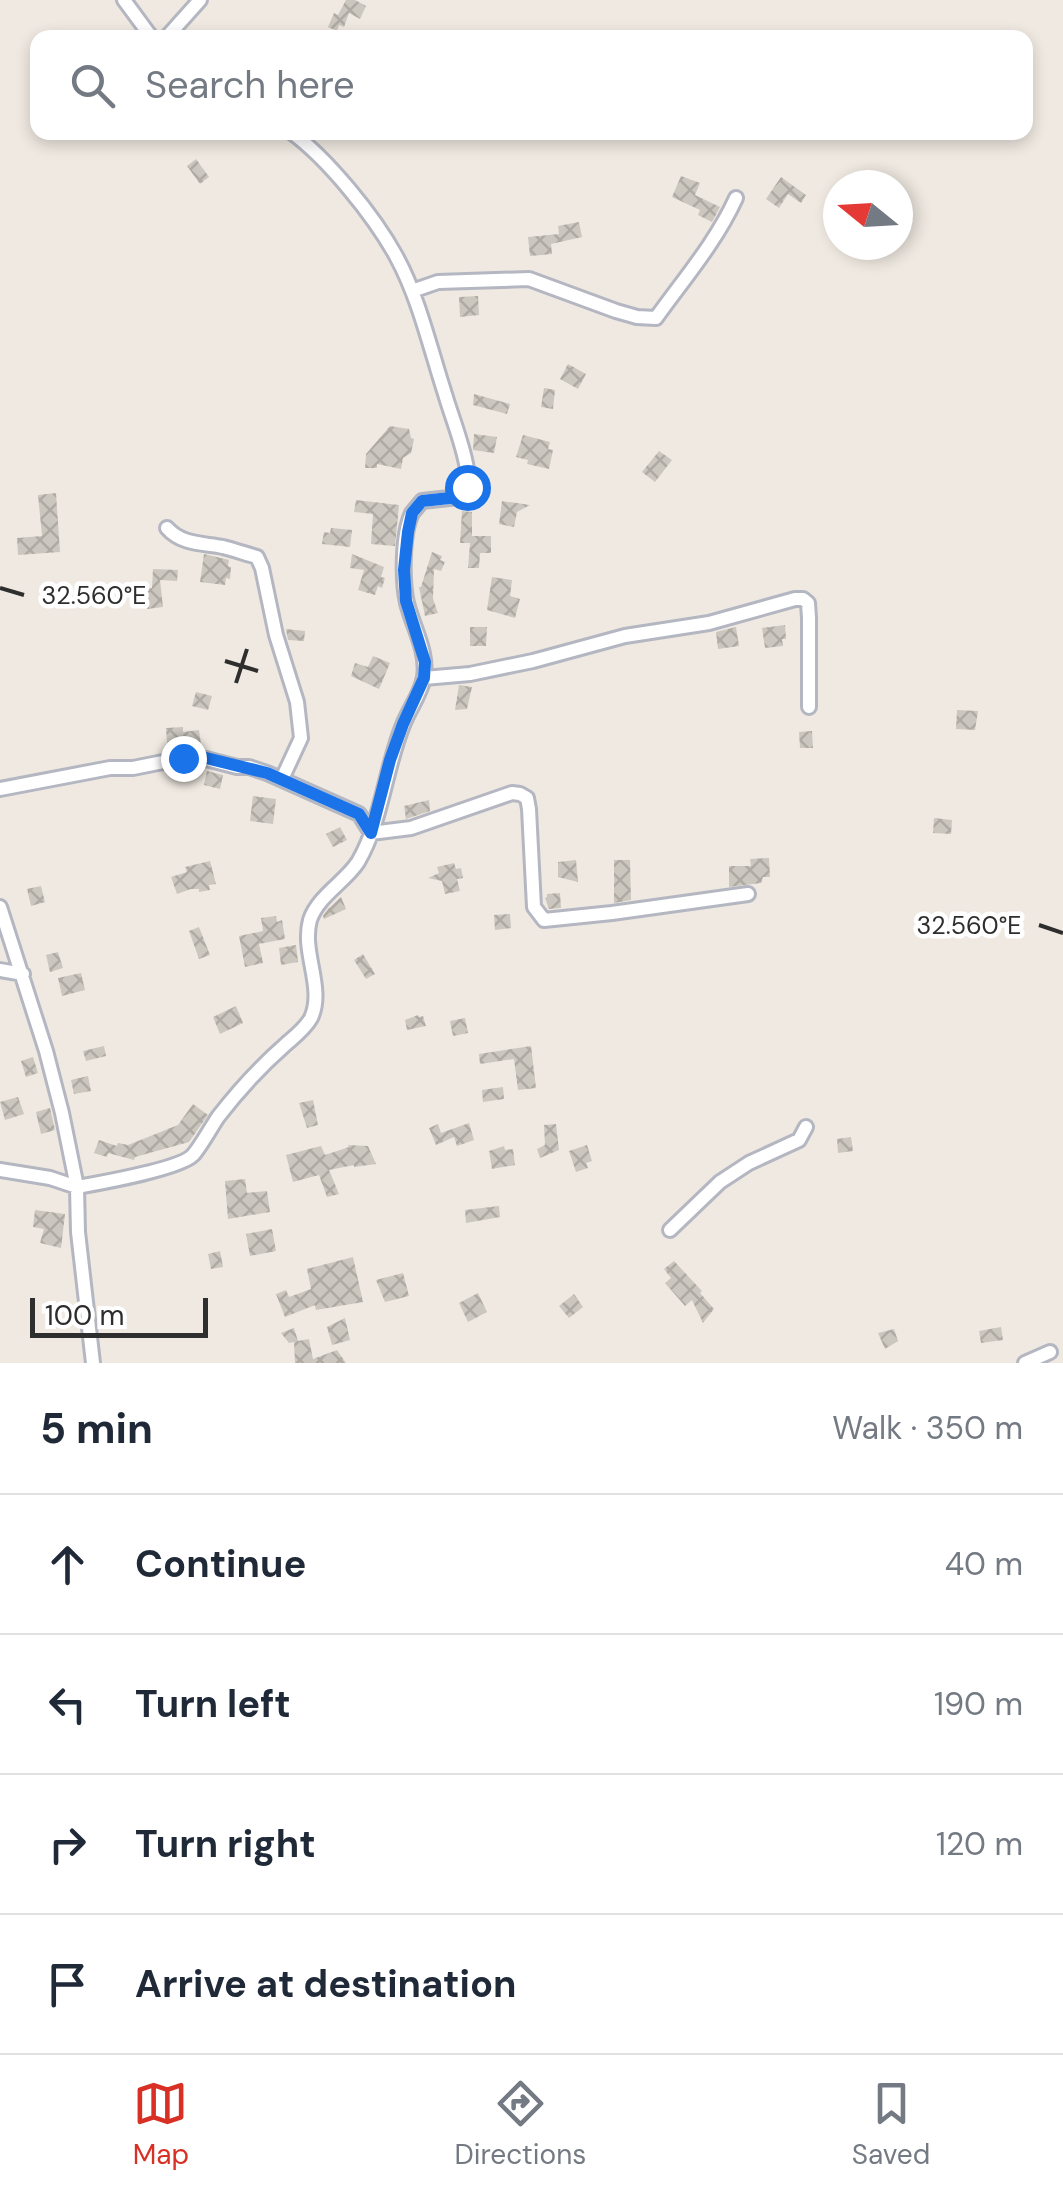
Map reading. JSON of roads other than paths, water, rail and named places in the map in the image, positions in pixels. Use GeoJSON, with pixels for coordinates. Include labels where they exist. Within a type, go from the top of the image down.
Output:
{"type":"FeatureCollection","features":[{"type":"Feature","properties":{"kind":"street"},"geometry":{"type":"LineString","coordinates":[[124,0],[146,30]]}},
{"type":"Feature","properties":{"kind":"street"},"geometry":{"type":"LineString","coordinates":[[173,30],[200,0]]}},
{"type":"Feature","properties":{"kind":"street"},"geometry":{"type":"LineString","coordinates":[[0,1170],[77,1187],[193,1156],[238,1090],[300,1033],[311,1017],[315,1000],[308,939],[310,919],[356,864],[371,833],[390,760],[424,678],[425,662],[406,601],[408,532],[412,513],[422,501],[459,497],[467,487],[466,468],[412,291],[396,255],[366,212],[302,140]]}},
{"type":"Feature","properties":{"kind":"street"},"geometry":{"type":"LineString","coordinates":[[412,291],[438,282],[529,278],[616,311],[656,318],[706,251],[736,198]]}},
{"type":"Feature","properties":{"kind":"street"},"geometry":{"type":"LineString","coordinates":[[168,528],[188,542],[256,558],[262,568],[272,619],[297,702],[301,738],[282,779]]}},
{"type":"Feature","properties":{"kind":"street"},"geometry":{"type":"LineString","coordinates":[[424,678],[493,670],[626,636],[709,623],[803,599],[808,603],[809,618],[809,707]]}},
{"type":"Feature","properties":{"kind":"street"},"geometry":{"type":"LineString","coordinates":[[0,790],[76,773],[206,758],[282,779],[359,814],[371,833]]}},
{"type":"Feature","properties":{"kind":"street"},"geometry":{"type":"LineString","coordinates":[[371,833],[411,828],[503,796],[520,794],[527,798],[534,906],[544,920],[748,894]]}},
{"type":"Feature","properties":{"kind":"street"},"geometry":{"type":"LineString","coordinates":[[0,907],[62,1114],[77,1187],[78,1232],[94,1363]]}},
{"type":"Feature","properties":{"kind":"street"},"geometry":{"type":"LineString","coordinates":[[0,970],[23,974]]}},
{"type":"Feature","properties":{"kind":"street"},"geometry":{"type":"LineString","coordinates":[[670,1230],[720,1182],[749,1163],[799,1140],[806,1127]]}},
{"type":"Feature","properties":{"kind":"street"},"geometry":{"type":"LineString","coordinates":[[1025,1363],[1050,1352]]}}]}
